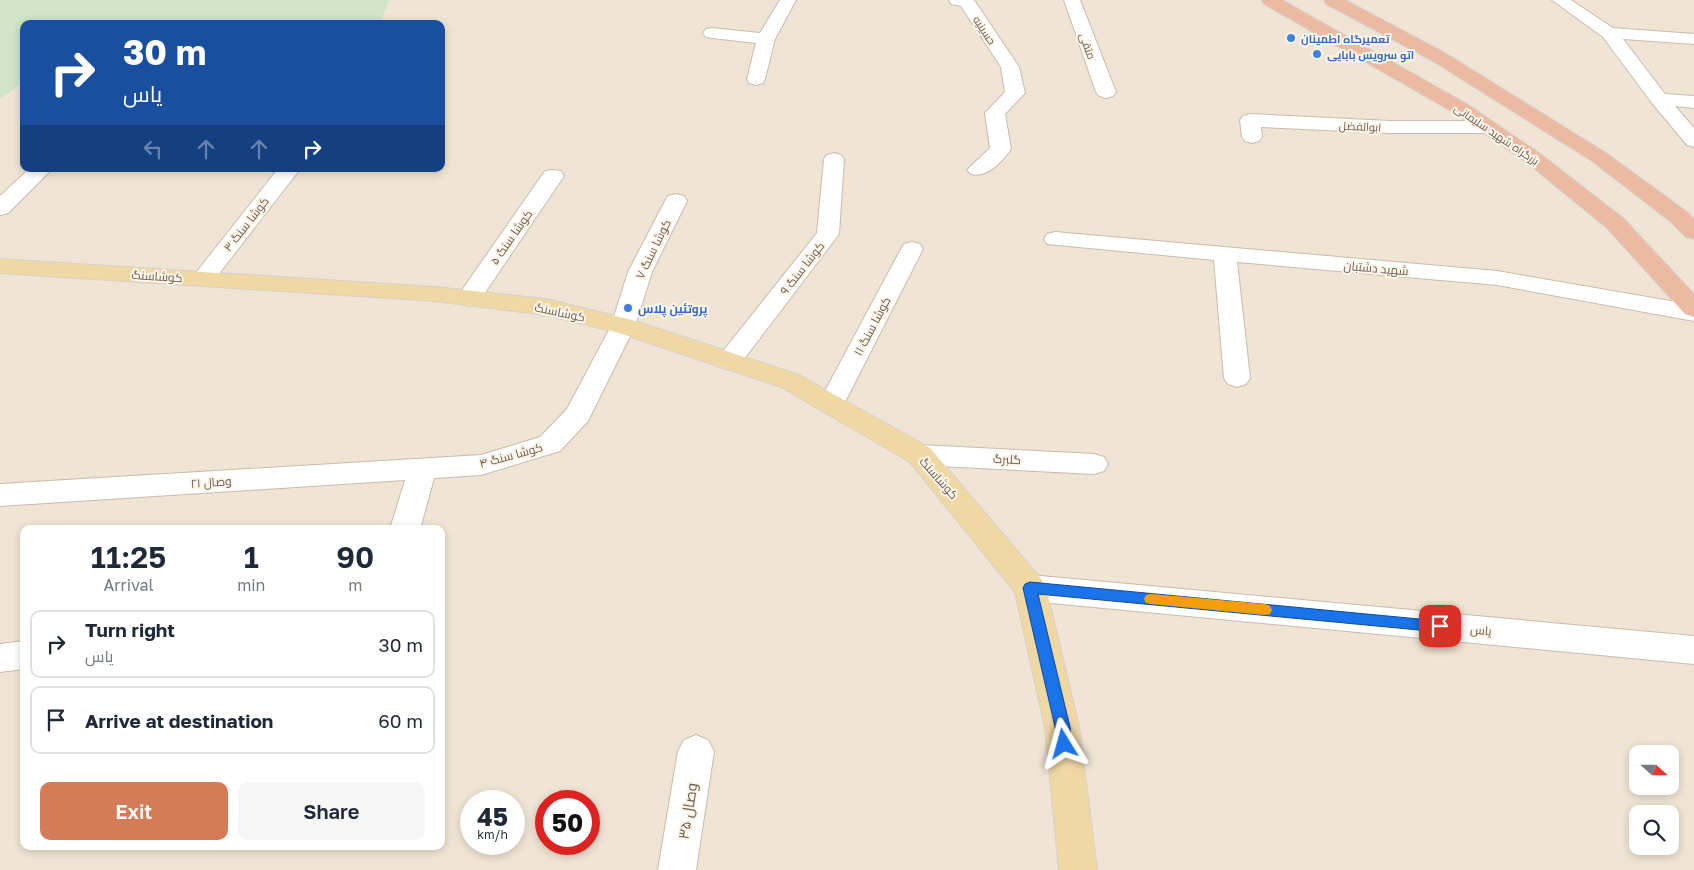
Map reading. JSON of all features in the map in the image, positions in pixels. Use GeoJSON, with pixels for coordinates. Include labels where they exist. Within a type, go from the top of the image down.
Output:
{"type":"FeatureCollection","features":[{"type":"Feature","properties":{"kind":"highway","name":"بزرگراه شهید سلیمانی"},"geometry":{"type":"LineString","coordinates":[[1270,0],[1460,108],[1532,158],[1615,223],[1694,311]]}},
{"type":"Feature","properties":{"kind":"highway"},"geometry":{"type":"LineString","coordinates":[[1332,0],[1438,57],[1599,157],[1679,217],[1694,232]]}},
{"type":"Feature","properties":{"kind":"main road","name":"کوشاسنگ"},"geometry":{"type":"LineString","coordinates":[[0,266],[435,294],[546,308],[623,326],[790,381],[920,455],[1030,588]]}},
{"type":"Feature","properties":{"kind":"main road"},"geometry":{"type":"LineString","coordinates":[[1030,588],[1062,727],[1078,870]]}},
{"type":"Feature","properties":{"kind":"street"},"geometry":{"type":"LineString","coordinates":[[756,79],[766,39],[788,0]]}},
{"type":"Feature","properties":{"kind":"street","name":"حسینیه"},"geometry":{"type":"LineString","coordinates":[[957,0],[967,2],[1010,67],[1015,93],[995,113],[1001,149],[978,170]]}},
{"type":"Feature","properties":{"kind":"street","name":"متقی"},"geometry":{"type":"LineString","coordinates":[[1072,0],[1106,92]]}},
{"type":"Feature","properties":{"kind":"street"},"geometry":{"type":"LineString","coordinates":[[1560,0],[1609,33],[1659,99],[1694,141]]}},
{"type":"Feature","properties":{"kind":"street"},"geometry":{"type":"LineString","coordinates":[[712,33],[766,39]]}},
{"type":"Feature","properties":{"kind":"street"},"geometry":{"type":"LineString","coordinates":[[1609,33],[1694,39]]}},
{"type":"Feature","properties":{"kind":"street"},"geometry":{"type":"LineString","coordinates":[[1659,99],[1694,102]]}},
{"type":"Feature","properties":{"kind":"street","name":"ابوالفضل"},"geometry":{"type":"LineString","coordinates":[[1252,137],[1250,120],[1390,127],[1487,127]]}},
{"type":"Feature","properties":{"kind":"street","name":"کوشا سنگ ۹"},"geometry":{"type":"LineString","coordinates":[[730,361],[828,234],[834,159]]}},
{"type":"Feature","properties":{"kind":"street"},"geometry":{"type":"LineString","coordinates":[[0,208],[38,172]]}},
{"type":"Feature","properties":{"kind":"street","name":"کوشا سنگ ۳"},"geometry":{"type":"LineString","coordinates":[[203,278],[287,172]]}},
{"type":"Feature","properties":{"kind":"street","name":"کوشا سنگ ۵"},"geometry":{"type":"LineString","coordinates":[[469,298],[553,176]]}},
{"type":"Feature","properties":{"kind":"street","name":"کوشا سنگ ۷"},"geometry":{"type":"LineString","coordinates":[[623,326],[640,272],[676,202]]}},
{"type":"Feature","properties":{"kind":"street","name":"شهید دشتبان"},"geometry":{"type":"LineString","coordinates":[[1055,239],[1497,278],[1694,311]]}},
{"type":"Feature","properties":{"kind":"street","name":"۱۱ کوشا سنگ"},"geometry":{"type":"LineString","coordinates":[[832,404],[912,249]]}},
{"type":"Feature","properties":{"kind":"street"},"geometry":{"type":"LineString","coordinates":[[1225,255],[1237,378]]}},
{"type":"Feature","properties":{"kind":"street","name":"کوشا سنگ ۴"},"geometry":{"type":"LineString","coordinates":[[423,468],[481,465],[550,444],[578,414],[623,326]]}},
{"type":"Feature","properties":{"kind":"street","name":"گلبرگ"},"geometry":{"type":"LineString","coordinates":[[920,455],[1094,464]]}},
{"type":"Feature","properties":{"kind":"street"},"geometry":{"type":"LineString","coordinates":[[405,525],[423,468]]}},
{"type":"Feature","properties":{"kind":"street","name":"وصال ۲۱"},"geometry":{"type":"LineString","coordinates":[[0,495],[423,468]]}},
{"type":"Feature","properties":{"kind":"street","name":"یاس"},"geometry":{"type":"LineString","coordinates":[[1030,588],[1694,650]]}},
{"type":"Feature","properties":{"kind":"street"},"geometry":{"type":"LineString","coordinates":[[0,658],[20,656]]}},
{"type":"Feature","properties":{"kind":"street","name":"وصال ۳۵"},"geometry":{"type":"LineString","coordinates":[[677,870],[696,751]]}},
{"type":"Feature","properties":{"kind":"shaded area"},"geometry":{"type":"Polygon","coordinates":[[[0,0],[1694,0],[1694,870],[0,870],[0,0]]]}},
{"type":"Feature","properties":{"kind":"green space"},"geometry":{"type":"Polygon","coordinates":[[[0,0],[389,0],[382,20],[20,20],[20,85],[0,99],[0,0]]]}},
{"type":"Feature","properties":{"kind":"slow traffic"},"geometry":{"type":"LineString","coordinates":[[1151,599],[1265,610]]}},
{"type":"Feature","properties":{"kind":"place","name":"تعمیرگاه اطمینان"},"geometry":{"type":"Point","coordinates":[1291,38]}},
{"type":"Feature","properties":{"kind":"place","name":"اتو سرویس بابایی"},"geometry":{"type":"Point","coordinates":[1317,54]}},
{"type":"Feature","properties":{"kind":"place","name":"پروتئین پلاس"},"geometry":{"type":"Point","coordinates":[628,308]}},
{"type":"Feature","properties":{"kind":"route"},"geometry":{"type":"LineString","coordinates":[[1064,744],[1062,727],[1030,588],[1440,626]]}}]}
